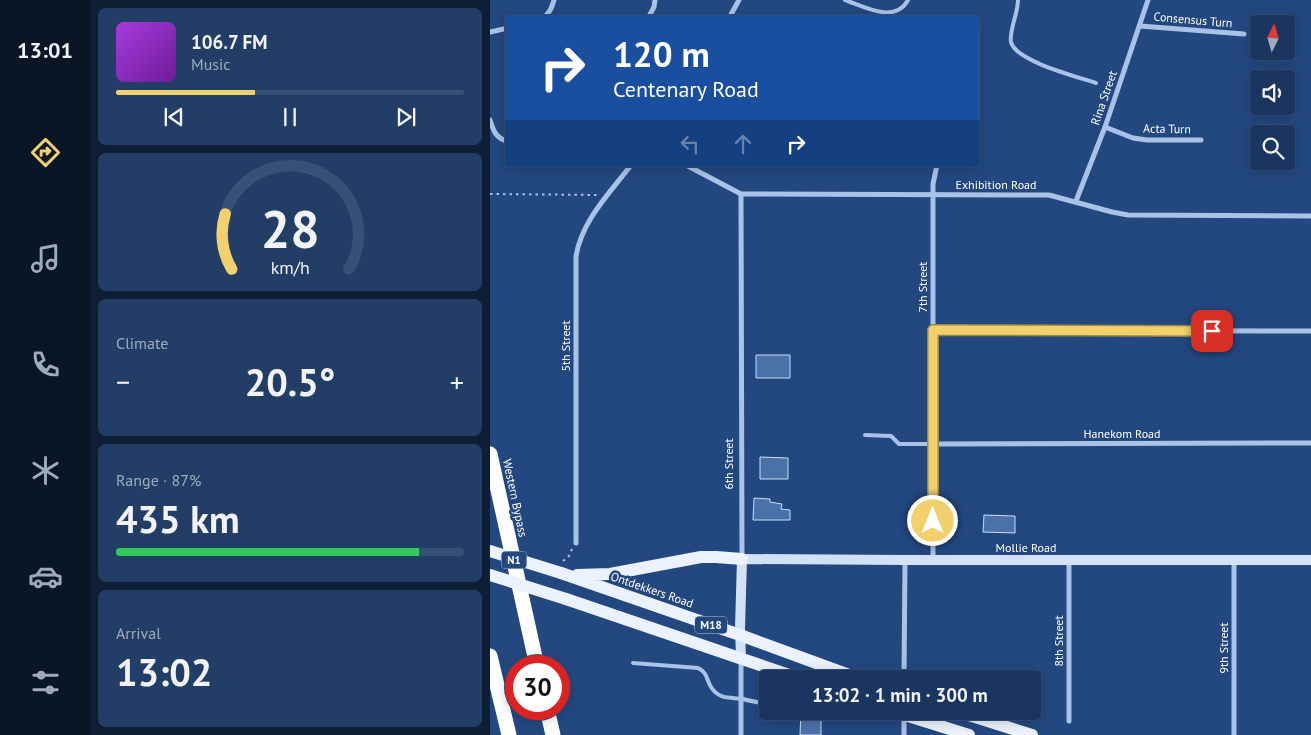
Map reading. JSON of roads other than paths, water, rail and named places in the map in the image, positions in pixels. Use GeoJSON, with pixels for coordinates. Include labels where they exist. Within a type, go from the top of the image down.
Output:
{"type":"FeatureCollection","features":[{"type":"Feature","properties":{"kind":"highway","name":"Western Bypass"},"geometry":{"type":"LineString","coordinates":[[490,454],[535,655]]}},
{"type":"Feature","properties":{"kind":"highway"},"geometry":{"type":"LineString","coordinates":[[490,656],[508,735]]}},
{"type":"Feature","properties":{"kind":"highway"},"geometry":{"type":"LineString","coordinates":[[550,720],[553,735]]}},
{"type":"Feature","properties":{"kind":"main road","name":"Ontdekkers Road"},"geometry":{"type":"LineString","coordinates":[[490,550],[560,572],[835,670]]}},
{"type":"Feature","properties":{"kind":"main road"},"geometry":{"type":"LineString","coordinates":[[560,572],[610,574],[702,557],[742,559]]}},
{"type":"Feature","properties":{"kind":"main road","name":"Mollie Road"},"geometry":{"type":"LineString","coordinates":[[742,559],[1311,560]]}},
{"type":"Feature","properties":{"kind":"main road","name":"6th Street"},"geometry":{"type":"LineString","coordinates":[[740,658],[742,559]]}},
{"type":"Feature","properties":{"kind":"main road","name":"M18"},"geometry":{"type":"LineString","coordinates":[[490,575],[774,670]]}},
{"type":"Feature","properties":{"kind":"main road"},"geometry":{"type":"LineString","coordinates":[[922,720],[969,735]]}},
{"type":"Feature","properties":{"kind":"main road"},"geometry":{"type":"LineString","coordinates":[[984,720],[1032,735]]}},
{"type":"Feature","properties":{"kind":"street"},"geometry":{"type":"LineString","coordinates":[[546,15],[552,8],[554,0]]}},
{"type":"Feature","properties":{"kind":"street"},"geometry":{"type":"LineString","coordinates":[[650,15],[654,8],[655,0]]}},
{"type":"Feature","properties":{"kind":"street"},"geometry":{"type":"LineString","coordinates":[[731,15],[739,0]]}},
{"type":"Feature","properties":{"kind":"street","name":"Rina Street"},"geometry":{"type":"LineString","coordinates":[[1076,202],[1105,127],[1148,0]]}},
{"type":"Feature","properties":{"kind":"street","name":"Consensus Turn"},"geometry":{"type":"LineString","coordinates":[[1140,26],[1244,34]]}},
{"type":"Feature","properties":{"kind":"street"},"geometry":{"type":"LineString","coordinates":[[490,32],[505,29]]}},
{"type":"Feature","properties":{"kind":"street"},"geometry":{"type":"LineString","coordinates":[[490,120],[493,131],[505,140]]}},
{"type":"Feature","properties":{"kind":"street","name":"Acta Turn"},"geometry":{"type":"LineString","coordinates":[[1105,127],[1133,138],[1147,140],[1202,140]]}},
{"type":"Feature","properties":{"kind":"street","name":"5th Street"},"geometry":{"type":"LineString","coordinates":[[576,543],[576,256],[579,240],[584,228],[630,167]]}},
{"type":"Feature","properties":{"kind":"street","name":"Exhibition Road"},"geometry":{"type":"LineString","coordinates":[[690,167],[741,194],[1049,195],[1112,212],[1136,215],[1311,216]]}},
{"type":"Feature","properties":{"kind":"street","name":"7th Street"},"geometry":{"type":"LineString","coordinates":[[933,560],[933,184],[937,167]]}},
{"type":"Feature","properties":{"kind":"street","name":"6th Street"},"geometry":{"type":"LineString","coordinates":[[741,194],[742,559]]}},
{"type":"Feature","properties":{"kind":"street"},"geometry":{"type":"LineString","coordinates":[[933,330],[1311,331]]}},
{"type":"Feature","properties":{"kind":"street","name":"Hanekom Road"},"geometry":{"type":"LineString","coordinates":[[932,444],[1311,443]]}},
{"type":"Feature","properties":{"kind":"street"},"geometry":{"type":"LineString","coordinates":[[904,670],[905,560]]}},
{"type":"Feature","properties":{"kind":"street","name":"8th Street"},"geometry":{"type":"LineString","coordinates":[[1069,560],[1069,721]]}},
{"type":"Feature","properties":{"kind":"street","name":"9th Street"},"geometry":{"type":"LineString","coordinates":[[1234,560],[1234,735]]}},
{"type":"Feature","properties":{"kind":"street","name":"6th Street"},"geometry":{"type":"LineString","coordinates":[[740,658],[741,735]]}},
{"type":"Feature","properties":{"kind":"street"},"geometry":{"type":"LineString","coordinates":[[901,720],[904,735]]}},
{"type":"Feature","properties":{"kind":"lane"},"geometry":{"type":"LineString","coordinates":[[845,0],[891,13],[900,10],[908,0]]}},
{"type":"Feature","properties":{"kind":"lane"},"geometry":{"type":"LineString","coordinates":[[1018,0],[1010,40],[1015,50],[1020,55],[1034,62],[1096,83]]}},
{"type":"Feature","properties":{"kind":"lane"},"geometry":{"type":"LineString","coordinates":[[865,435],[891,436],[897,443],[902,444],[932,444]]}},
{"type":"Feature","properties":{"kind":"lane"},"geometry":{"type":"LineString","coordinates":[[633,663],[698,668],[706,674],[709,685],[718,695],[726,698],[759,702]]}}]}
